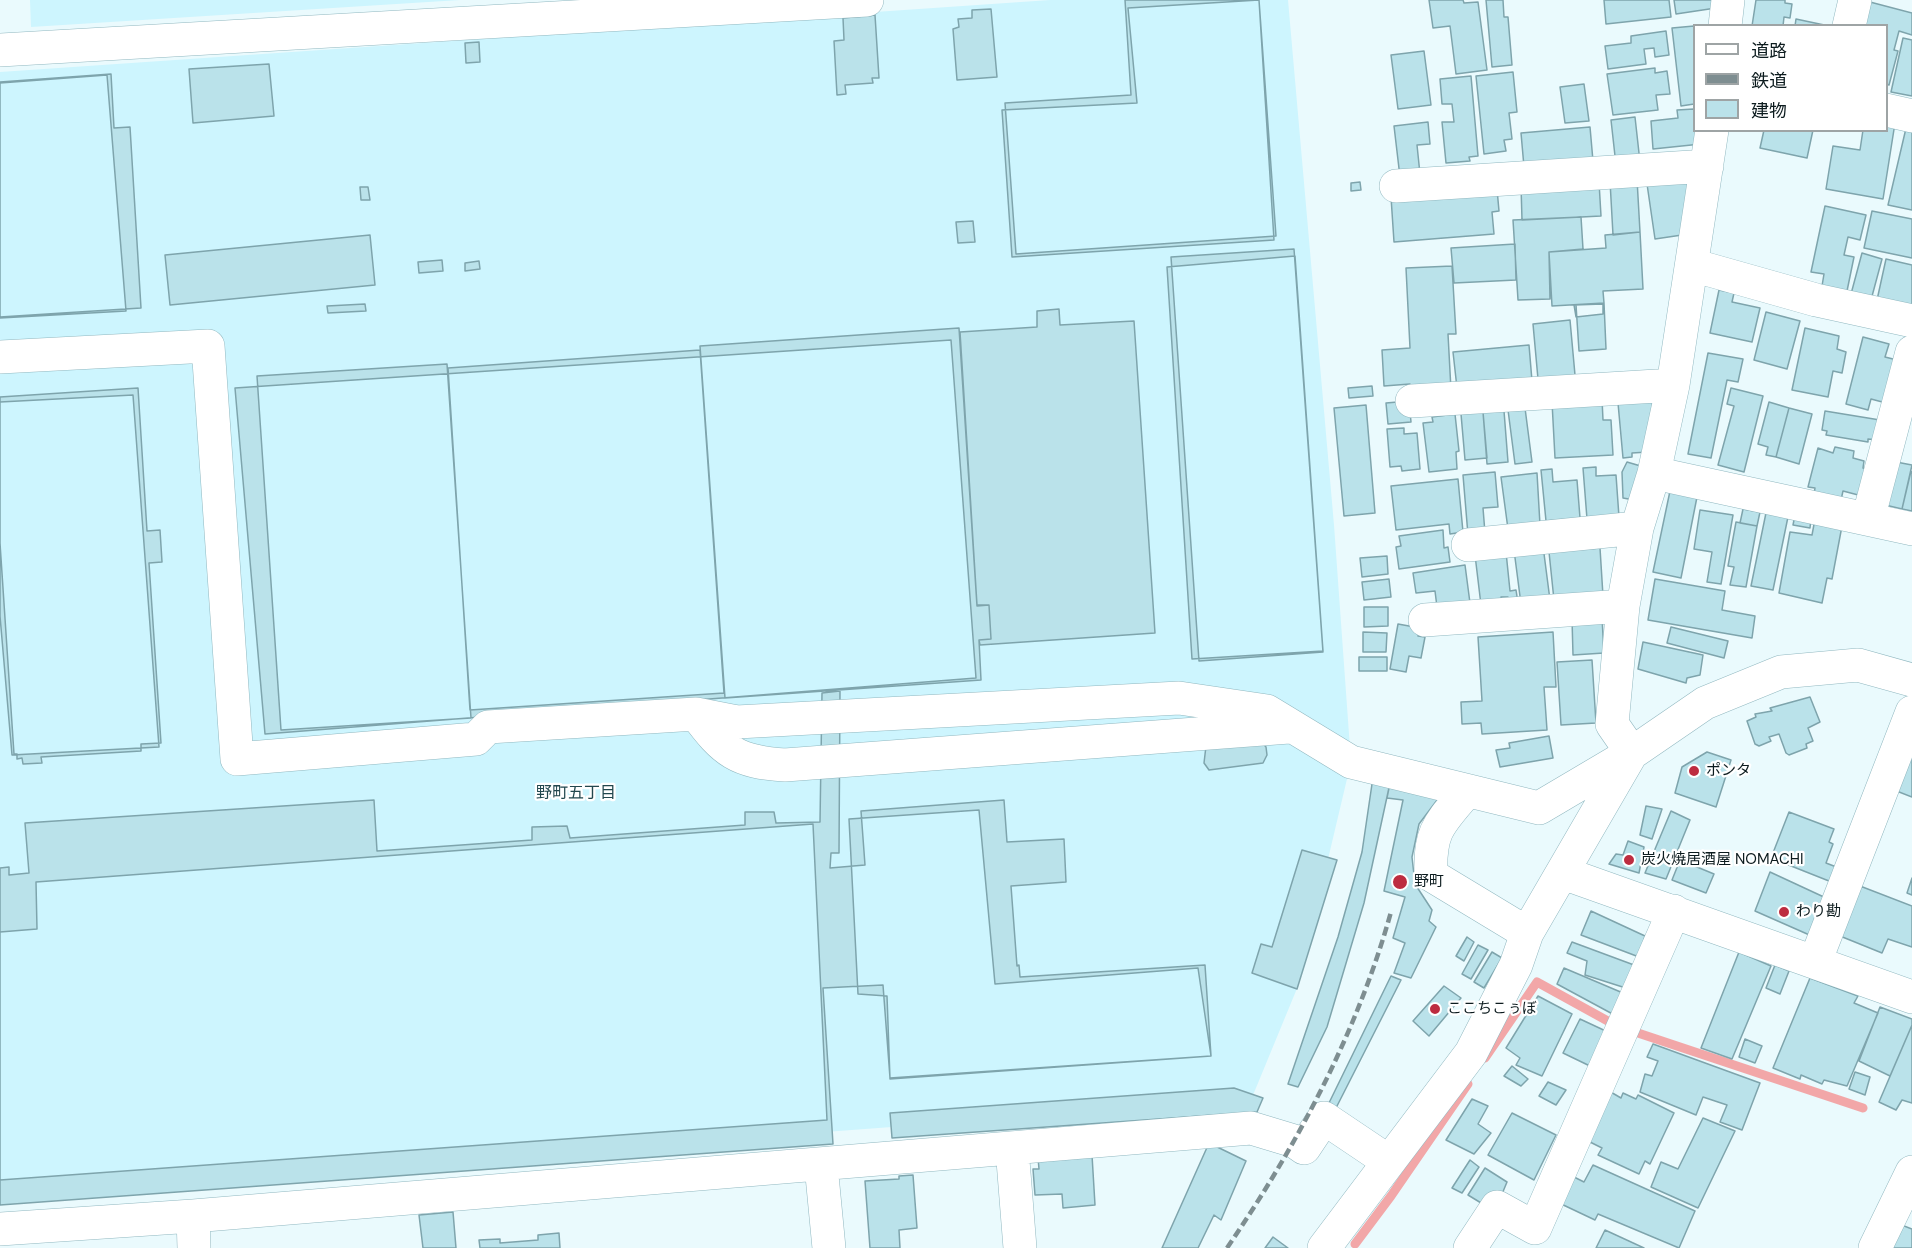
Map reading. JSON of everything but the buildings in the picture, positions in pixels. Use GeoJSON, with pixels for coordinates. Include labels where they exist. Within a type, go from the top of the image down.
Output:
{"type":"FeatureCollection","features":[{"type":"Feature","properties":{"kind":"street"},"geometry":{"type":"LineString","coordinates":[[0,50],[867,0]]}},
{"type":"Feature","properties":{"kind":"street"},"geometry":{"type":"LineString","coordinates":[[1725,24],[1728,0]]}},
{"type":"Feature","properties":{"kind":"street"},"geometry":{"type":"LineString","coordinates":[[1849,24],[1855,0]]}},
{"type":"Feature","properties":{"kind":"street"},"geometry":{"type":"LineString","coordinates":[[1888,110],[1912,116]]}},
{"type":"Feature","properties":{"kind":"street"},"geometry":{"type":"LineString","coordinates":[[1632,753],[1612,724],[1623,606],[1637,528],[1654,473],[1673,385],[1712,132]]}},
{"type":"Feature","properties":{"kind":"street"},"geometry":{"type":"LineString","coordinates":[[1396,186],[1707,166]]}},
{"type":"Feature","properties":{"kind":"street"},"geometry":{"type":"LineString","coordinates":[[1692,265],[1816,300],[1912,321]]}},
{"type":"Feature","properties":{"kind":"street"},"geometry":{"type":"LineString","coordinates":[[0,357],[208,346],[237,759],[476,739],[488,727],[696,714],[737,722],[1179,698],[1267,711],[1351,762],[1539,808],[1632,753],[1705,703],[1781,672],[1858,665],[1912,680]]}},
{"type":"Feature","properties":{"kind":"street"},"geometry":{"type":"LineString","coordinates":[[1868,519],[1912,352]]}},
{"type":"Feature","properties":{"kind":"street"},"geometry":{"type":"LineString","coordinates":[[1412,401],[1673,385]]}},
{"type":"Feature","properties":{"kind":"street"},"geometry":{"type":"LineString","coordinates":[[1654,473],[1912,529]]}},
{"type":"Feature","properties":{"kind":"street"},"geometry":{"type":"LineString","coordinates":[[1468,545],[1637,528]]}},
{"type":"Feature","properties":{"kind":"street"},"geometry":{"type":"LineString","coordinates":[[1425,620],[1623,606]]}},
{"type":"Feature","properties":{"kind":"street"},"geometry":{"type":"LineString","coordinates":[[1815,962],[1912,712]]}},
{"type":"Feature","properties":{"kind":"street"},"geometry":{"type":"LineString","coordinates":[[696,714],[716,741],[736,757],[758,763],[785,765],[1294,727]]}},
{"type":"Feature","properties":{"kind":"street"},"geometry":{"type":"LineString","coordinates":[[1329,1246],[1388,1161],[1471,1053],[1516,965],[1527,933],[1632,753]]}},
{"type":"Feature","properties":{"kind":"street"},"geometry":{"type":"LineString","coordinates":[[1467,790],[1436,828],[1430,858],[1431,875],[1527,933]]}},
{"type":"Feature","properties":{"kind":"street"},"geometry":{"type":"LineString","coordinates":[[1563,873],[1912,997]]}},
{"type":"Feature","properties":{"kind":"street"},"geometry":{"type":"LineString","coordinates":[[1470,1248],[1497,1207],[1535,1228],[1674,911]]}},
{"type":"Feature","properties":{"kind":"street"},"geometry":{"type":"LineString","coordinates":[[0,1229],[193,1216],[1251,1128],[1294,1141],[1304,1148],[1324,1118],[1388,1161]]}},
{"type":"Feature","properties":{"kind":"street"},"geometry":{"type":"LineString","coordinates":[[1012,1148],[1020,1248]]}},
{"type":"Feature","properties":{"kind":"street"},"geometry":{"type":"LineString","coordinates":[[821,1165],[829,1248]]}},
{"type":"Feature","properties":{"kind":"street"},"geometry":{"type":"LineString","coordinates":[[1875,1248],[1912,1172]]}},
{"type":"Feature","properties":{"kind":"street"},"geometry":{"type":"LineString","coordinates":[[193,1216],[194,1248]]}},
{"type":"Feature","properties":{"kind":"shaded area"},"geometry":{"type":"Polygon","coordinates":[[[30,0],[460,0],[31,27],[30,0]]]}},
{"type":"Feature","properties":{"kind":"shaded area"},"geometry":{"type":"Polygon","coordinates":[[[1050,0],[1288,0],[1334,525],[1351,762],[1298,986],[1251,1100],[0,1194],[0,72],[1050,0]]]}},
{"type":"Feature","properties":{"kind":"waterway"},"geometry":{"type":"LineString","coordinates":[[1485,1058],[1537,982],[1615,1025]]}},
{"type":"Feature","properties":{"kind":"waterway"},"geometry":{"type":"LineString","coordinates":[[1632,1031],[1863,1108]]}},
{"type":"Feature","properties":{"kind":"waterway"},"geometry":{"type":"LineString","coordinates":[[1355,1244],[1468,1084]]}},
{"type":"Feature","properties":{"kind":"railway"},"geometry":{"type":"LineString","coordinates":[[1227,1248],[1278,1169],[1323,1086],[1361,1001],[1391,912]]}},
{"type":"Feature","properties":{"kind":"place","name":"ポンタ"},"geometry":{"type":"Point","coordinates":[1694,771]}},
{"type":"Feature","properties":{"kind":"place","name":"炭火焼居酒屋 NOMACHI"},"geometry":{"type":"Point","coordinates":[1629,860]}},
{"type":"Feature","properties":{"kind":"place","name":"野町"},"geometry":{"type":"Point","coordinates":[1400,882]}},
{"type":"Feature","properties":{"kind":"place","name":"わり勘"},"geometry":{"type":"Point","coordinates":[1784,912]}},
{"type":"Feature","properties":{"kind":"place","name":"ここちこぅぼ"},"geometry":{"type":"Point","coordinates":[1435,1009]}},
{"type":"Feature","properties":{"kind":"district","name":"野町五丁目"},"geometry":{"type":"Point","coordinates":[576,794]}}]}
